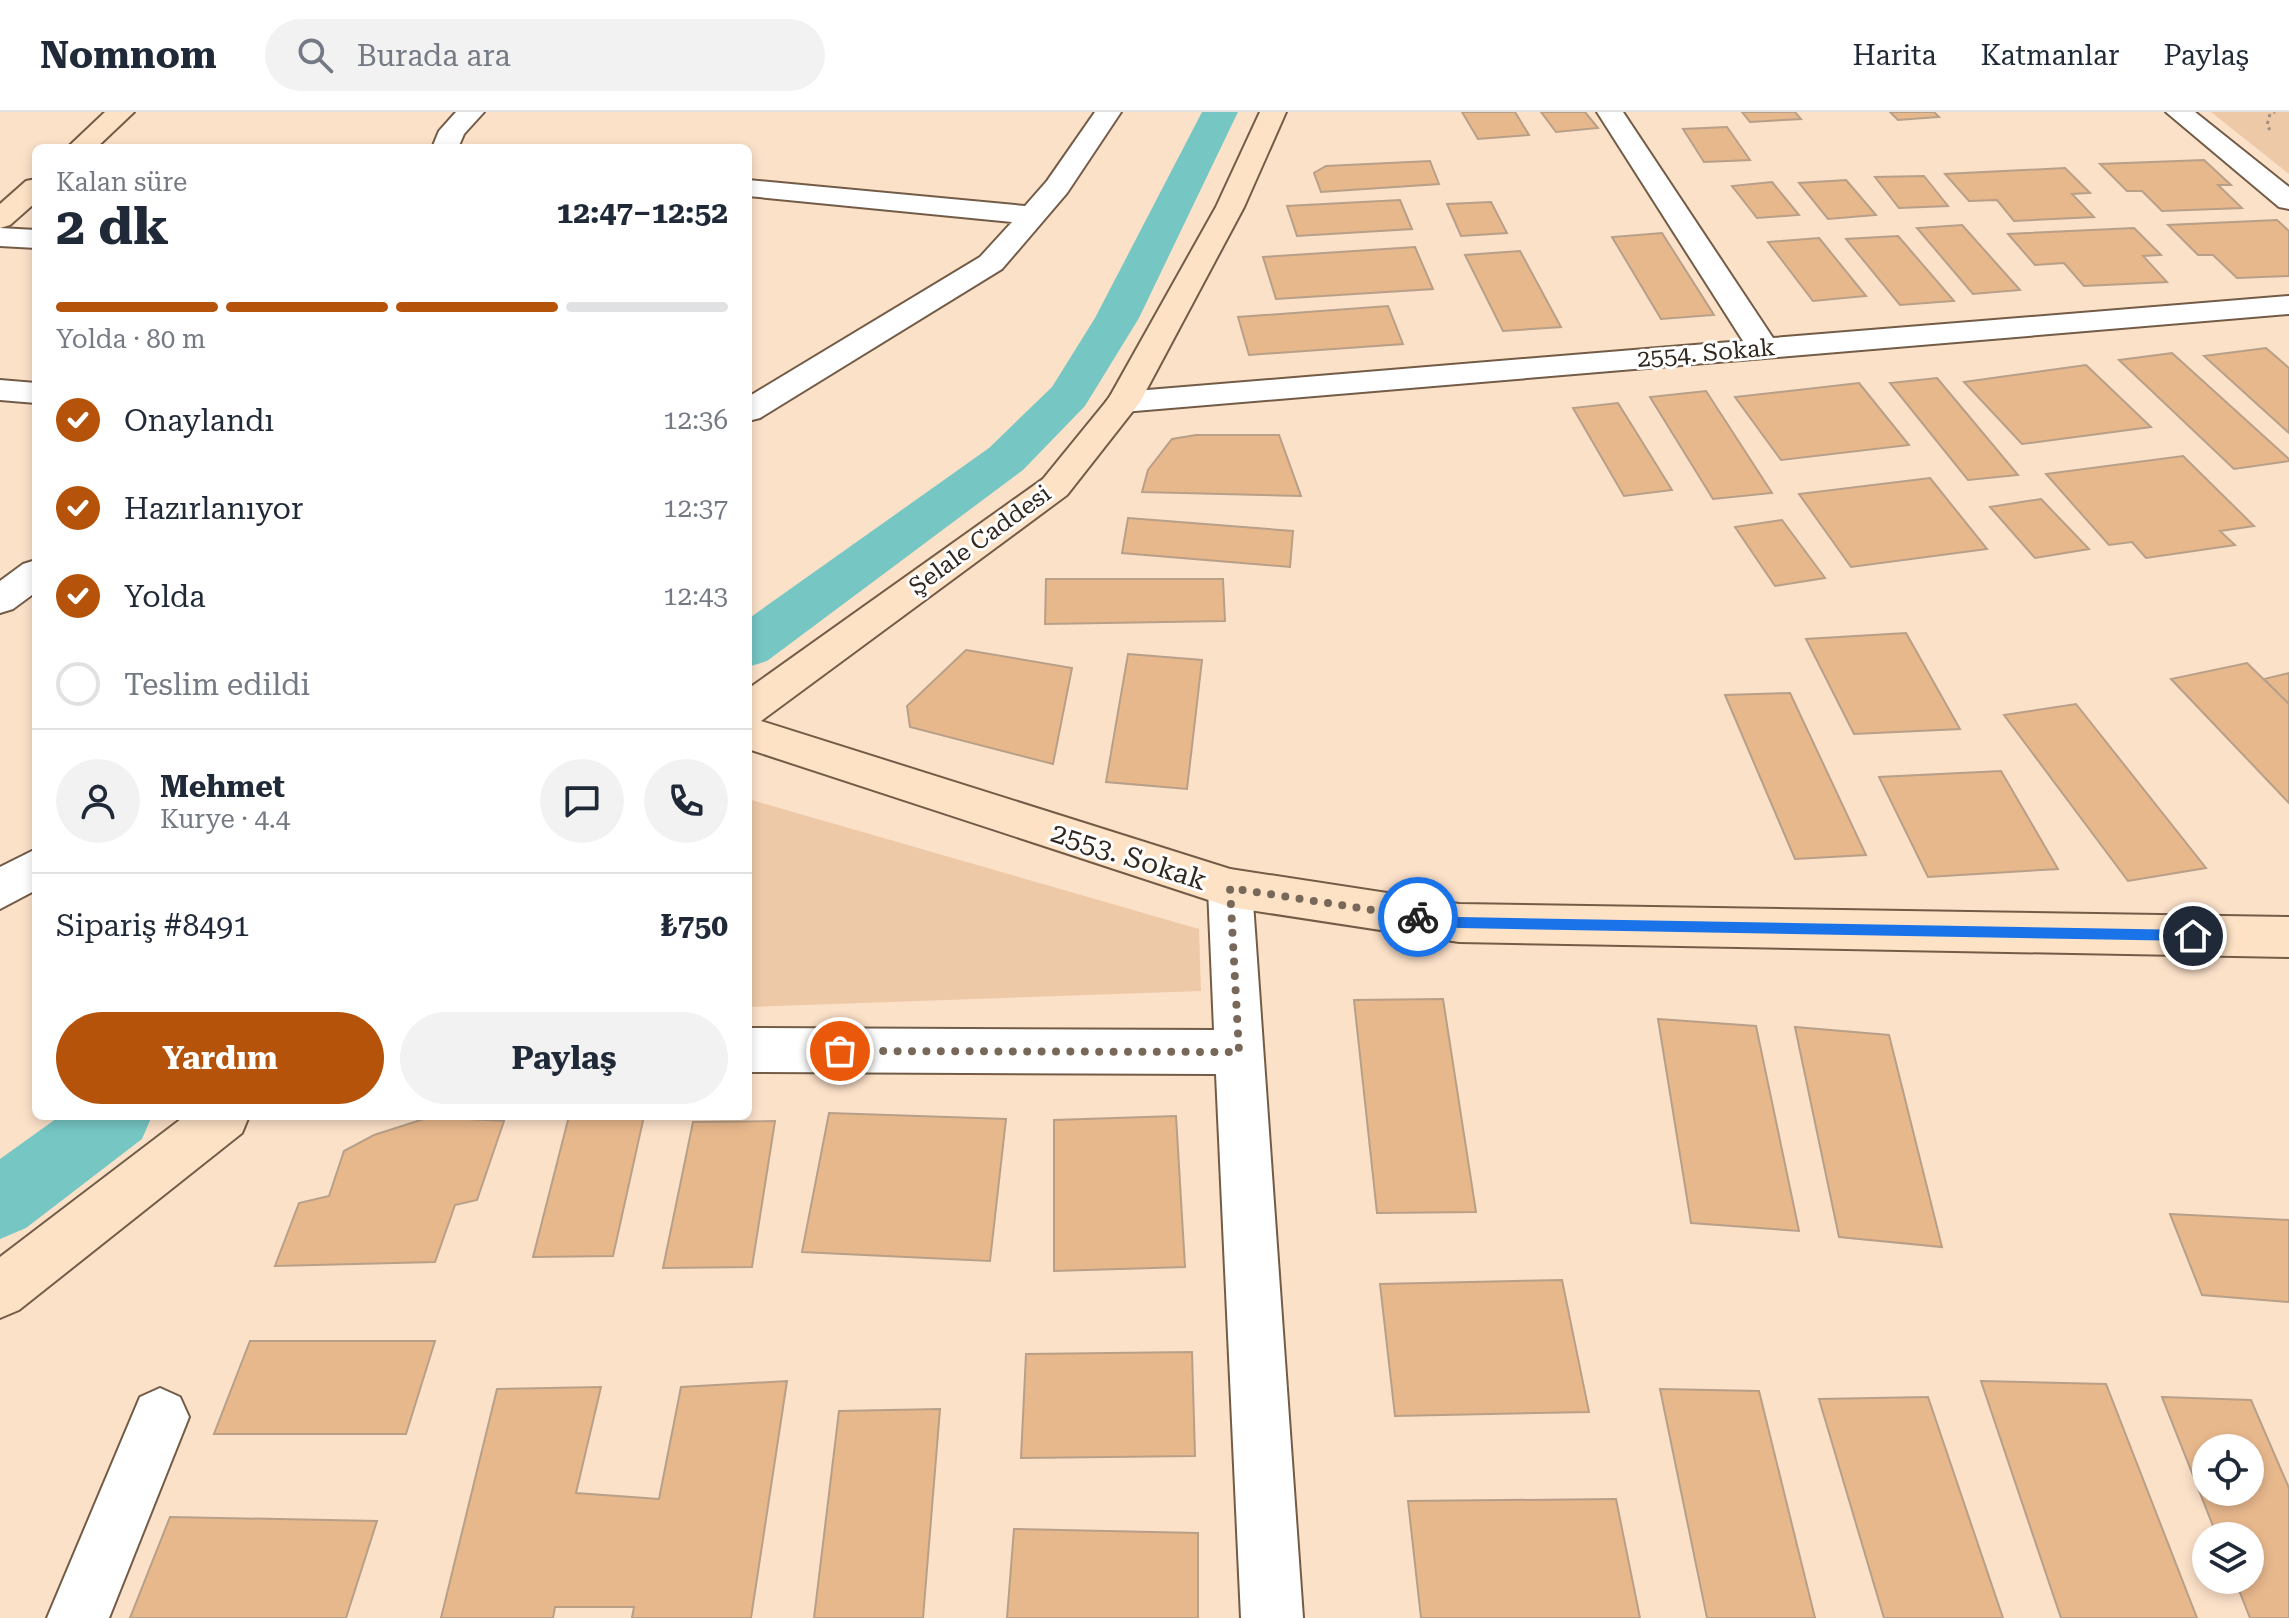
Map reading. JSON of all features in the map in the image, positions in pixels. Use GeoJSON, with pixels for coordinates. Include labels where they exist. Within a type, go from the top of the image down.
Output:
{"type":"FeatureCollection","features":[{"type":"Feature","properties":{"kind":"street"},"geometry":{"type":"LineString","coordinates":[[85,144],[121,112]]}},
{"type":"Feature","properties":{"kind":"street"},"geometry":{"type":"LineString","coordinates":[[447,144],[452,131],[471,112]]}},
{"type":"Feature","properties":{"kind":"street"},"geometry":{"type":"LineString","coordinates":[[752,409],[991,263],[1057,187],[1108,112]]}},
{"type":"Feature","properties":{"kind":"street","name":"Şelale Caddesi"},"geometry":{"type":"LineString","coordinates":[[752,707],[1055,487],[1123,402],[1230,207],[1273,112]]}},
{"type":"Feature","properties":{"kind":"street"},"geometry":{"type":"LineString","coordinates":[[1610,112],[1764,348]]}},
{"type":"Feature","properties":{"kind":"street"},"geometry":{"type":"LineString","coordinates":[[2179,112],[2289,201]]}},
{"type":"Feature","properties":{"kind":"street"},"geometry":{"type":"LineString","coordinates":[[752,188],[1033,215]]}},
{"type":"Feature","properties":{"kind":"street"},"geometry":{"type":"LineString","coordinates":[[0,219],[32,191]]}},
{"type":"Feature","properties":{"kind":"street"},"geometry":{"type":"LineString","coordinates":[[0,237],[32,239]]}},
{"type":"Feature","properties":{"kind":"street","name":"2554. Sokak"},"geometry":{"type":"LineString","coordinates":[[1123,402],[2289,305]]}},
{"type":"Feature","properties":{"kind":"street"},"geometry":{"type":"LineString","coordinates":[[0,390],[32,393]]}},
{"type":"Feature","properties":{"kind":"street"},"geometry":{"type":"LineString","coordinates":[[0,600],[32,576]]}},
{"type":"Feature","properties":{"kind":"street","name":"2553. Sokak"},"geometry":{"type":"LineString","coordinates":[[752,734],[1230,888],[1459,923],[2289,937]]}},
{"type":"Feature","properties":{"kind":"street"},"geometry":{"type":"LineString","coordinates":[[0,890],[32,870]]}},
{"type":"Feature","properties":{"kind":"street"},"geometry":{"type":"LineString","coordinates":[[1230,888],[1272,1618]]}},
{"type":"Feature","properties":{"kind":"street"},"geometry":{"type":"LineString","coordinates":[[752,1050],[1239,1052]]}},
{"type":"Feature","properties":{"kind":"street"},"geometry":{"type":"LineString","coordinates":[[0,1291],[219,1120]]}},
{"type":"Feature","properties":{"kind":"street"},"geometry":{"type":"LineString","coordinates":[[78,1618],[160,1417]]}},
{"type":"Feature","properties":{"kind":"shaded area"},"geometry":{"type":"Polygon","coordinates":[[[2211,112],[2289,112],[2289,174],[2211,112]]]}},
{"type":"Feature","properties":{"kind":"shaded area"},"geometry":{"type":"Polygon","coordinates":[[[752,800],[1199,929],[1201,991],[752,1007],[752,800]]]}},
{"type":"Feature","properties":{"kind":"building"},"geometry":{"type":"Polygon","coordinates":[[[1462,112],[1515,112],[1529,135],[1478,139],[1462,112]]]}},
{"type":"Feature","properties":{"kind":"building"},"geometry":{"type":"Polygon","coordinates":[[[1541,112],[1585,112],[1598,128],[1556,132],[1541,112]]]}},
{"type":"Feature","properties":{"kind":"building"},"geometry":{"type":"Polygon","coordinates":[[[1742,112],[1795,112],[1801,119],[1750,122],[1742,112]]]}},
{"type":"Feature","properties":{"kind":"building"},"geometry":{"type":"Polygon","coordinates":[[[1890,112],[1934,112],[1939,117],[1898,120],[1890,112]]]}},
{"type":"Feature","properties":{"kind":"building"},"geometry":{"type":"Polygon","coordinates":[[[1727,127],[1750,160],[1704,162],[1683,129],[1727,127]]]}},
{"type":"Feature","properties":{"kind":"building"},"geometry":{"type":"Polygon","coordinates":[[[2204,160],[2231,185],[2218,185],[2242,208],[2162,211],[2142,191],[2127,191],[2100,164],[2204,160]]]}},
{"type":"Feature","properties":{"kind":"building"},"geometry":{"type":"Polygon","coordinates":[[[1430,161],[1439,184],[1321,192],[1314,173],[1326,166],[1430,161]]]}},
{"type":"Feature","properties":{"kind":"building"},"geometry":{"type":"Polygon","coordinates":[[[2065,168],[2090,193],[2072,194],[2094,217],[2014,221],[1997,200],[1969,201],[1945,174],[2065,168]]]}},
{"type":"Feature","properties":{"kind":"building"},"geometry":{"type":"Polygon","coordinates":[[[1924,176],[1948,206],[1899,208],[1875,177],[1924,176]]]}},
{"type":"Feature","properties":{"kind":"building"},"geometry":{"type":"Polygon","coordinates":[[[1846,180],[1876,215],[1828,219],[1799,183],[1846,180]]]}},
{"type":"Feature","properties":{"kind":"building"},"geometry":{"type":"Polygon","coordinates":[[[1772,182],[1799,215],[1757,218],[1732,186],[1772,182]]]}},
{"type":"Feature","properties":{"kind":"building"},"geometry":{"type":"Polygon","coordinates":[[[1400,200],[1412,229],[1297,236],[1287,206],[1400,200]]]}},
{"type":"Feature","properties":{"kind":"building"},"geometry":{"type":"Polygon","coordinates":[[[1491,202],[1507,233],[1461,236],[1447,204],[1491,202]]]}},
{"type":"Feature","properties":{"kind":"building"},"geometry":{"type":"Polygon","coordinates":[[[2277,220],[2289,231],[2289,276],[2237,278],[2213,255],[2198,255],[2168,225],[2277,220]]]}},
{"type":"Feature","properties":{"kind":"building"},"geometry":{"type":"Polygon","coordinates":[[[1962,225],[2020,290],[1973,294],[1917,228],[1962,225]]]}},
{"type":"Feature","properties":{"kind":"building"},"geometry":{"type":"Polygon","coordinates":[[[2134,228],[2161,255],[2143,256],[2167,282],[2084,286],[2064,263],[2035,265],[2008,234],[2134,228]]]}},
{"type":"Feature","properties":{"kind":"building"},"geometry":{"type":"Polygon","coordinates":[[[1662,233],[1714,315],[1661,319],[1612,237],[1662,233]]]}},
{"type":"Feature","properties":{"kind":"building"},"geometry":{"type":"Polygon","coordinates":[[[1898,236],[1954,301],[1900,305],[1846,239],[1898,236]]]}},
{"type":"Feature","properties":{"kind":"building"},"geometry":{"type":"Polygon","coordinates":[[[1819,238],[1866,296],[1813,301],[1768,242],[1819,238]]]}},
{"type":"Feature","properties":{"kind":"building"},"geometry":{"type":"Polygon","coordinates":[[[1415,247],[1433,289],[1276,299],[1263,257],[1415,247]]]}},
{"type":"Feature","properties":{"kind":"building"},"geometry":{"type":"Polygon","coordinates":[[[1520,251],[1561,327],[1503,331],[1465,255],[1520,251]]]}},
{"type":"Feature","properties":{"kind":"building"},"geometry":{"type":"Polygon","coordinates":[[[1388,306],[1403,344],[1249,355],[1238,317],[1388,306]]]}},
{"type":"Feature","properties":{"kind":"building"},"geometry":{"type":"Polygon","coordinates":[[[2266,348],[2289,368],[2289,433],[2204,356],[2266,348]]]}},
{"type":"Feature","properties":{"kind":"building"},"geometry":{"type":"Polygon","coordinates":[[[2172,353],[2289,461],[2234,469],[2119,360],[2172,353]]]}},
{"type":"Feature","properties":{"kind":"building"},"geometry":{"type":"Polygon","coordinates":[[[2086,365],[2151,427],[2022,444],[1964,382],[2086,365]]]}},
{"type":"Feature","properties":{"kind":"building"},"geometry":{"type":"Polygon","coordinates":[[[1937,378],[2018,475],[1968,480],[1890,383],[1937,378]]]}},
{"type":"Feature","properties":{"kind":"building"},"geometry":{"type":"Polygon","coordinates":[[[1859,383],[1909,445],[1781,460],[1735,397],[1859,383]]]}},
{"type":"Feature","properties":{"kind":"building"},"geometry":{"type":"Polygon","coordinates":[[[1706,391],[1772,493],[1713,499],[1650,397],[1706,391]]]}},
{"type":"Feature","properties":{"kind":"building"},"geometry":{"type":"Polygon","coordinates":[[[1618,403],[1672,490],[1624,496],[1573,408],[1618,403]]]}},
{"type":"Feature","properties":{"kind":"building"},"geometry":{"type":"Polygon","coordinates":[[[1196,435],[1279,435],[1301,496],[1142,492],[1148,470],[1172,439],[1196,435]]]}},
{"type":"Feature","properties":{"kind":"building"},"geometry":{"type":"Polygon","coordinates":[[[2183,456],[2254,526],[2220,531],[2235,545],[2146,558],[2132,542],[2109,545],[2046,474],[2183,456]]]}},
{"type":"Feature","properties":{"kind":"building"},"geometry":{"type":"Polygon","coordinates":[[[1930,478],[1987,549],[1851,567],[1799,494],[1930,478]]]}},
{"type":"Feature","properties":{"kind":"building"},"geometry":{"type":"Polygon","coordinates":[[[2041,499],[2089,549],[2035,558],[1990,507],[2041,499]]]}},
{"type":"Feature","properties":{"kind":"building"},"geometry":{"type":"Polygon","coordinates":[[[1128,518],[1293,531],[1290,567],[1122,553],[1128,518]]]}},
{"type":"Feature","properties":{"kind":"building"},"geometry":{"type":"Polygon","coordinates":[[[1782,520],[1825,578],[1775,586],[1735,527],[1782,520]]]}},
{"type":"Feature","properties":{"kind":"building"},"geometry":{"type":"Polygon","coordinates":[[[1046,579],[1223,579],[1225,621],[1045,624],[1046,579]]]}},
{"type":"Feature","properties":{"kind":"building"},"geometry":{"type":"Polygon","coordinates":[[[1906,633],[1960,729],[1854,734],[1806,639],[1906,633]]]}},
{"type":"Feature","properties":{"kind":"building"},"geometry":{"type":"Polygon","coordinates":[[[966,650],[1072,668],[1053,764],[910,727],[907,706],[966,650]]]}},
{"type":"Feature","properties":{"kind":"building"},"geometry":{"type":"Polygon","coordinates":[[[1128,654],[1202,660],[1187,789],[1106,782],[1128,654]]]}},
{"type":"Feature","properties":{"kind":"building"},"geometry":{"type":"Polygon","coordinates":[[[2247,663],[2289,704],[2289,803],[2171,679],[2247,663]]]}},
{"type":"Feature","properties":{"kind":"building"},"geometry":{"type":"Polygon","coordinates":[[[2289,673],[2289,704],[2264,679],[2289,673]]]}},
{"type":"Feature","properties":{"kind":"building"},"geometry":{"type":"Polygon","coordinates":[[[1790,693],[1866,855],[1795,859],[1725,695],[1790,693]]]}},
{"type":"Feature","properties":{"kind":"building"},"geometry":{"type":"Polygon","coordinates":[[[2076,704],[2206,868],[2128,881],[2004,715],[2076,704]]]}},
{"type":"Feature","properties":{"kind":"building"},"geometry":{"type":"Polygon","coordinates":[[[2001,771],[2058,869],[1928,877],[1879,777],[2001,771]]]}},
{"type":"Feature","properties":{"kind":"building"},"geometry":{"type":"Polygon","coordinates":[[[1443,999],[1476,1212],[1377,1213],[1354,1000],[1443,999]]]}},
{"type":"Feature","properties":{"kind":"building"},"geometry":{"type":"Polygon","coordinates":[[[1658,1019],[1756,1026],[1799,1231],[1691,1223],[1658,1019]]]}},
{"type":"Feature","properties":{"kind":"building"},"geometry":{"type":"Polygon","coordinates":[[[1795,1027],[1889,1035],[1942,1247],[1839,1237],[1795,1027]]]}},
{"type":"Feature","properties":{"kind":"building"},"geometry":{"type":"Polygon","coordinates":[[[829,1113],[1006,1119],[990,1261],[802,1252],[829,1113]]]}},
{"type":"Feature","properties":{"kind":"building"},"geometry":{"type":"Polygon","coordinates":[[[1176,1116],[1185,1267],[1054,1271],[1054,1120],[1176,1116]]]}},
{"type":"Feature","properties":{"kind":"building"},"geometry":{"type":"Polygon","coordinates":[[[421,1120],[504,1121],[477,1200],[455,1205],[435,1262],[275,1266],[299,1203],[329,1196],[344,1151],[374,1135],[421,1120]]]}},
{"type":"Feature","properties":{"kind":"building"},"geometry":{"type":"Polygon","coordinates":[[[568,1120],[643,1120],[613,1256],[533,1257],[568,1120]]]}},
{"type":"Feature","properties":{"kind":"building"},"geometry":{"type":"Polygon","coordinates":[[[775,1121],[752,1267],[663,1268],[693,1122],[775,1121]]]}},
{"type":"Feature","properties":{"kind":"building"},"geometry":{"type":"Polygon","coordinates":[[[2170,1214],[2289,1220],[2289,1302],[2202,1295],[2170,1214]]]}},
{"type":"Feature","properties":{"kind":"building"},"geometry":{"type":"Polygon","coordinates":[[[1562,1280],[1589,1412],[1395,1416],[1380,1284],[1562,1280]]]}},
{"type":"Feature","properties":{"kind":"building"},"geometry":{"type":"Polygon","coordinates":[[[250,1341],[435,1341],[406,1434],[214,1434],[250,1341]]]}},
{"type":"Feature","properties":{"kind":"building"},"geometry":{"type":"Polygon","coordinates":[[[1192,1352],[1195,1456],[1021,1458],[1026,1354],[1192,1352]]]}},
{"type":"Feature","properties":{"kind":"building"},"geometry":{"type":"Polygon","coordinates":[[[787,1381],[751,1618],[632,1618],[634,1607],[555,1607],[553,1618],[441,1618],[497,1389],[601,1387],[576,1493],[659,1499],[681,1387],[787,1381]]]}},
{"type":"Feature","properties":{"kind":"building"},"geometry":{"type":"Polygon","coordinates":[[[1981,1381],[2106,1384],[2197,1618],[2061,1618],[1981,1381]]]}},
{"type":"Feature","properties":{"kind":"building"},"geometry":{"type":"Polygon","coordinates":[[[1660,1389],[1759,1391],[1815,1618],[1707,1618],[1660,1389]]]}},
{"type":"Feature","properties":{"kind":"building"},"geometry":{"type":"Polygon","coordinates":[[[1928,1397],[2003,1618],[1884,1618],[1819,1399],[1928,1397]]]}},
{"type":"Feature","properties":{"kind":"building"},"geometry":{"type":"Polygon","coordinates":[[[2162,1397],[2251,1400],[2289,1488],[2289,1618],[2250,1618],[2241,1594],[2264,1594],[2264,1522],[2211,1522],[2205,1506],[2264,1506],[2264,1434],[2192,1434],[2192,1473],[2162,1397]]]}},
{"type":"Feature","properties":{"kind":"building"},"geometry":{"type":"Polygon","coordinates":[[[940,1409],[923,1618],[814,1618],[839,1411],[940,1409]]]}},
{"type":"Feature","properties":{"kind":"building"},"geometry":{"type":"Polygon","coordinates":[[[1616,1499],[1640,1618],[1421,1618],[1408,1501],[1616,1499]]]}},
{"type":"Feature","properties":{"kind":"building"},"geometry":{"type":"Polygon","coordinates":[[[170,1517],[377,1521],[346,1618],[130,1618],[170,1517]]]}},
{"type":"Feature","properties":{"kind":"building"},"geometry":{"type":"Polygon","coordinates":[[[1014,1529],[1198,1533],[1198,1618],[1007,1618],[1014,1529]]]}},
{"type":"Feature","properties":{"kind":"waterway"},"geometry":{"type":"LineString","coordinates":[[752,644],[1006,459],[1069,396],[1117,318],[1220,112]]}},
{"type":"Feature","properties":{"kind":"waterway"},"geometry":{"type":"LineString","coordinates":[[0,1203],[112,1120]]}},
{"type":"Feature","properties":{"kind":"way so far"},"geometry":{"type":"LineString","coordinates":[[840,1051],[1239,1052],[1230,888],[1418,917]]}},
{"type":"Feature","properties":{"kind":"route"},"geometry":{"type":"LineString","coordinates":[[1418,917],[1459,923],[2193,936]]}}]}
